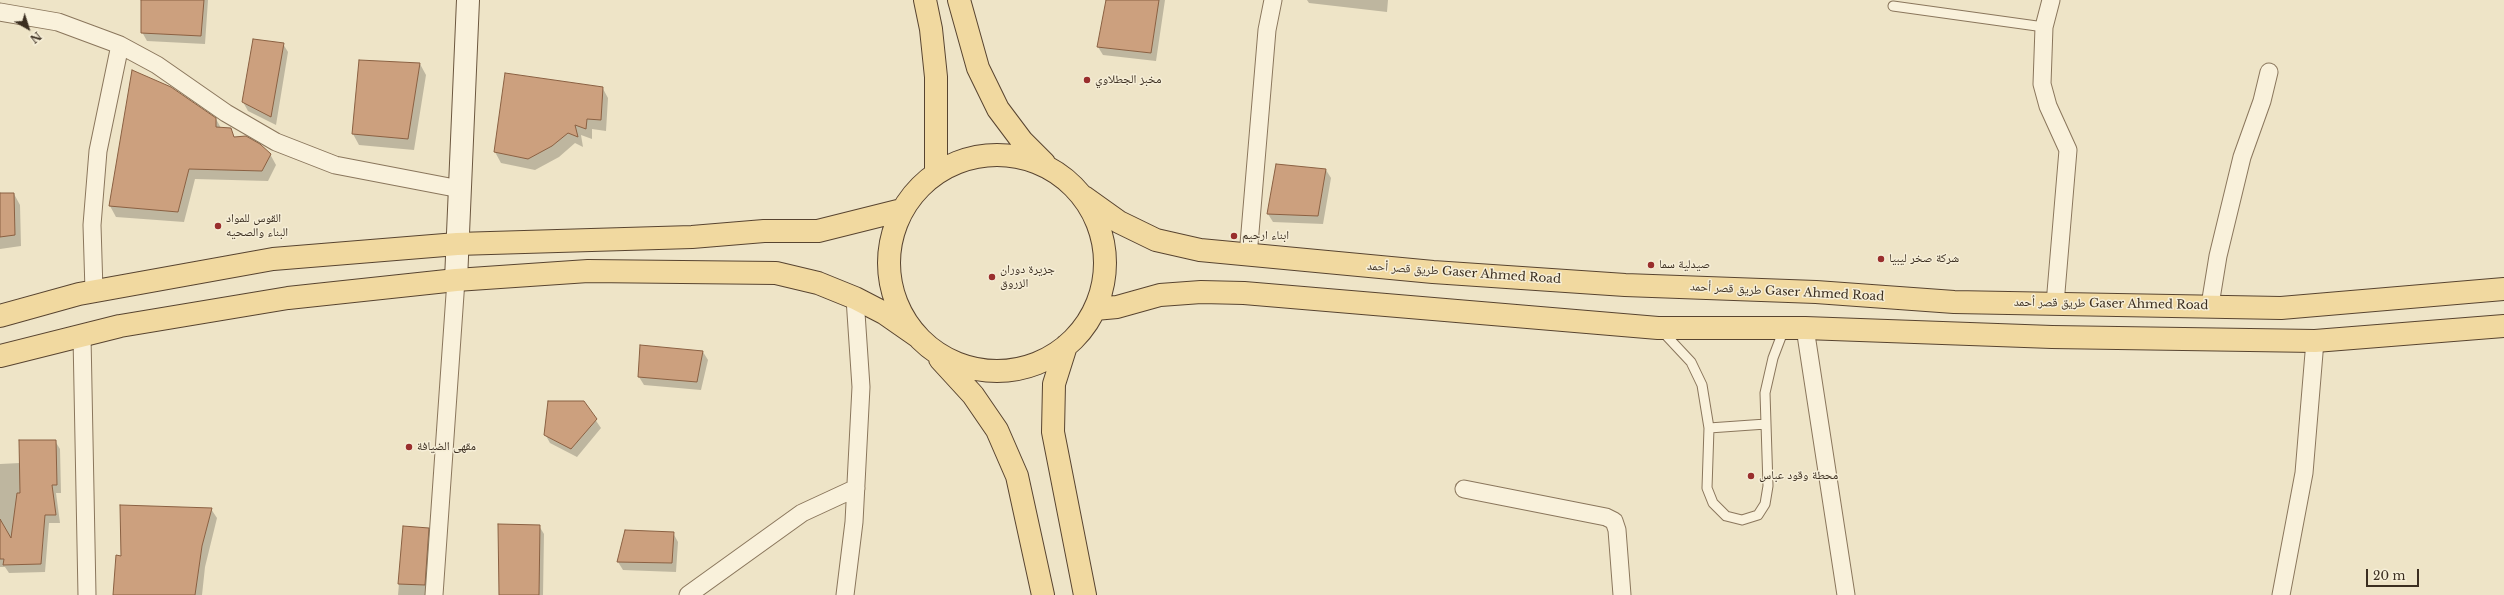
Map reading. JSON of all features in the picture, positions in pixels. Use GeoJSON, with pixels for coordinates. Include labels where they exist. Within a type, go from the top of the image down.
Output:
{"type":"FeatureCollection","features":[{"type":"Feature","properties":{"kind":"main road"},"geometry":{"type":"LineString","coordinates":[[925,0],[931,29],[936,77],[936,173]]}},
{"type":"Feature","properties":{"kind":"main road"},"geometry":{"type":"LineString","coordinates":[[959,0],[978,68],[998,109],[1022,141],[1048,167]]}},
{"type":"Feature","properties":{"kind":"main road"},"geometry":{"type":"LineString","coordinates":[[917,336],[898,308],[889,276],[890,242],[902,210],[922,184],[936,173],[971,157],[991,154],[1010,155],[1030,159],[1048,167],[1068,180],[1084,197],[1096,217],[1103,240],[1105,255],[1103,287],[1095,309],[1083,329],[1066,346],[1046,359],[1024,368],[1001,371],[977,370],[955,363],[934,352]]}},
{"type":"Feature","properties":{"kind":"main road","name":"طريق قصر أحمد Gaser Ahmed Road"},"geometry":{"type":"LineString","coordinates":[[1084,197],[1119,222],[1156,240],[1200,250],[1248,256],[1625,285],[1816,292],[1954,302],[2210,305],[2281,308],[2504,289]]}},
{"type":"Feature","properties":{"kind":"main road"},"geometry":{"type":"LineString","coordinates":[[0,316],[94,291],[273,259],[456,244],[692,237],[764,231],[818,230],[902,210]]}},
{"type":"Feature","properties":{"kind":"main road"},"geometry":{"type":"LineString","coordinates":[[0,356],[120,326],[288,298],[456,280],[588,271],[776,273],[818,283],[855,298],[884,314],[917,336],[934,352],[973,395],[1000,436],[1017,476],[1043,595]]}},
{"type":"Feature","properties":{"kind":"main road"},"geometry":{"type":"LineString","coordinates":[[1095,309],[1117,307],[1160,295],[1201,292],[1244,293],[1658,328],[1794,329],[2052,337],[2316,341],[2504,326]]}},
{"type":"Feature","properties":{"kind":"main road"},"geometry":{"type":"LineString","coordinates":[[1066,346],[1054,384],[1053,432],[1085,595]]}},
{"type":"Feature","properties":{"kind":"street"},"geometry":{"type":"LineString","coordinates":[[434,595],[456,280],[456,244],[460,189],[468,0]]}},
{"type":"Feature","properties":{"kind":"street"},"geometry":{"type":"LineString","coordinates":[[1248,256],[1267,30],[1273,0]]}},
{"type":"Feature","properties":{"kind":"street"},"geometry":{"type":"LineString","coordinates":[[2051,0],[2044,27],[2042,84],[2048,106],[2068,150],[2054,304]]}},
{"type":"Feature","properties":{"kind":"street"},"geometry":{"type":"LineString","coordinates":[[0,12],[58,22],[120,46],[157,65],[226,113],[276,142],[335,164],[460,189]]}},
{"type":"Feature","properties":{"kind":"street"},"geometry":{"type":"LineString","coordinates":[[94,291],[92,225],[98,151],[120,46]]}},
{"type":"Feature","properties":{"kind":"street"},"geometry":{"type":"LineString","coordinates":[[2210,305],[2218,256],[2242,156],[2262,101],[2270,72]]}},
{"type":"Feature","properties":{"kind":"street"},"geometry":{"type":"LineString","coordinates":[[845,595],[856,488],[861,387],[855,298]]}},
{"type":"Feature","properties":{"kind":"street"},"geometry":{"type":"LineString","coordinates":[[1794,329],[1846,595]]}},
{"type":"Feature","properties":{"kind":"street"},"geometry":{"type":"LineString","coordinates":[[82,336],[87,595]]}},
{"type":"Feature","properties":{"kind":"street"},"geometry":{"type":"LineString","coordinates":[[2281,595],[2304,473],[2316,341]]}},
{"type":"Feature","properties":{"kind":"street"},"geometry":{"type":"LineString","coordinates":[[688,595],[802,513],[856,488]]}},
{"type":"Feature","properties":{"kind":"street"},"geometry":{"type":"LineString","coordinates":[[1464,489],[1606,517],[1614,521],[1617,530],[1622,595]]}},
{"type":"Feature","properties":{"kind":"lane"},"geometry":{"type":"LineString","coordinates":[[1893,6],[2044,27]]}},
{"type":"Feature","properties":{"kind":"lane"},"geometry":{"type":"LineString","coordinates":[[1658,328],[1674,341],[1691,362],[1702,385],[1709,428],[1707,488],[1713,503],[1726,516],[1742,520],[1758,514],[1765,504],[1768,486],[1765,453],[1765,393],[1773,358],[1794,329]]}},
{"type":"Feature","properties":{"kind":"lane"},"geometry":{"type":"LineString","coordinates":[[1709,428],[1766,424]]}},
{"type":"Feature","properties":{"kind":"building"},"geometry":{"type":"Polygon","coordinates":[[[141,0],[204,0],[201,36],[141,33],[141,0]]]}},
{"type":"Feature","properties":{"kind":"building"},"geometry":{"type":"Polygon","coordinates":[[[1106,0],[1159,0],[1151,53],[1097,47],[1106,0]]]}},
{"type":"Feature","properties":{"kind":"building"},"geometry":{"type":"Polygon","coordinates":[[[253,39],[284,43],[271,117],[242,102],[253,39]]]}},
{"type":"Feature","properties":{"kind":"building"},"geometry":{"type":"Polygon","coordinates":[[[359,60],[420,63],[408,139],[352,134],[359,60]]]}},
{"type":"Feature","properties":{"kind":"building"},"geometry":{"type":"Polygon","coordinates":[[[132,70],[171,87],[216,118],[216,127],[231,128],[234,137],[246,136],[260,144],[271,154],[262,171],[189,169],[178,212],[109,206],[132,70]]]}},
{"type":"Feature","properties":{"kind":"building"},"geometry":{"type":"Polygon","coordinates":[[[505,73],[603,87],[601,120],[587,119],[586,129],[575,125],[578,137],[568,133],[552,146],[528,159],[494,152],[505,73]]]}},
{"type":"Feature","properties":{"kind":"building"},"geometry":{"type":"Polygon","coordinates":[[[1276,164],[1326,169],[1318,216],[1267,214],[1276,164]]]}},
{"type":"Feature","properties":{"kind":"building"},"geometry":{"type":"Polygon","coordinates":[[[0,193],[14,193],[15,235],[0,237],[0,193]]]}},
{"type":"Feature","properties":{"kind":"building"},"geometry":{"type":"Polygon","coordinates":[[[640,345],[703,351],[697,382],[638,377],[640,345]]]}},
{"type":"Feature","properties":{"kind":"building"},"geometry":{"type":"Polygon","coordinates":[[[548,401],[584,401],[597,419],[571,449],[544,435],[548,401]]]}},
{"type":"Feature","properties":{"kind":"building"},"geometry":{"type":"Polygon","coordinates":[[[19,440],[56,440],[57,485],[52,485],[56,515],[45,515],[41,564],[3,565],[4,559],[0,559],[0,519],[11,538],[17,493],[20,493],[19,440]]]}},
{"type":"Feature","properties":{"kind":"building"},"geometry":{"type":"Polygon","coordinates":[[[120,505],[212,508],[202,546],[195,595],[113,595],[116,555],[121,556],[120,505]]]}},
{"type":"Feature","properties":{"kind":"building"},"geometry":{"type":"Polygon","coordinates":[[[498,524],[540,525],[539,595],[499,595],[498,524]]]}},
{"type":"Feature","properties":{"kind":"building"},"geometry":{"type":"Polygon","coordinates":[[[403,526],[429,528],[425,585],[398,584],[403,526]]]}},
{"type":"Feature","properties":{"kind":"building"},"geometry":{"type":"Polygon","coordinates":[[[625,530],[674,532],[672,563],[617,562],[625,530]]]}},
{"type":"Feature","properties":{"kind":"place","name":"مخبز الجطلاوي"},"geometry":{"type":"Point","coordinates":[1087,80]}},
{"type":"Feature","properties":{"kind":"place","name":"القوس للمواد البناء والصحيه"},"geometry":{"type":"Point","coordinates":[218,226]}},
{"type":"Feature","properties":{"kind":"place","name":"ابناء ارحيم"},"geometry":{"type":"Point","coordinates":[1234,236]}},
{"type":"Feature","properties":{"kind":"place","name":"شركة صخر ليبيا"},"geometry":{"type":"Point","coordinates":[1881,259]}},
{"type":"Feature","properties":{"kind":"place","name":"صيدلية سما"},"geometry":{"type":"Point","coordinates":[1651,265]}},
{"type":"Feature","properties":{"kind":"place","name":"جزيرة دوران الزروق"},"geometry":{"type":"Point","coordinates":[992,277]}},
{"type":"Feature","properties":{"kind":"place","name":"مقهى الضيافة"},"geometry":{"type":"Point","coordinates":[409,447]}},
{"type":"Feature","properties":{"kind":"place","name":"محطة وقود عباس"},"geometry":{"type":"Point","coordinates":[1751,476]}}]}
